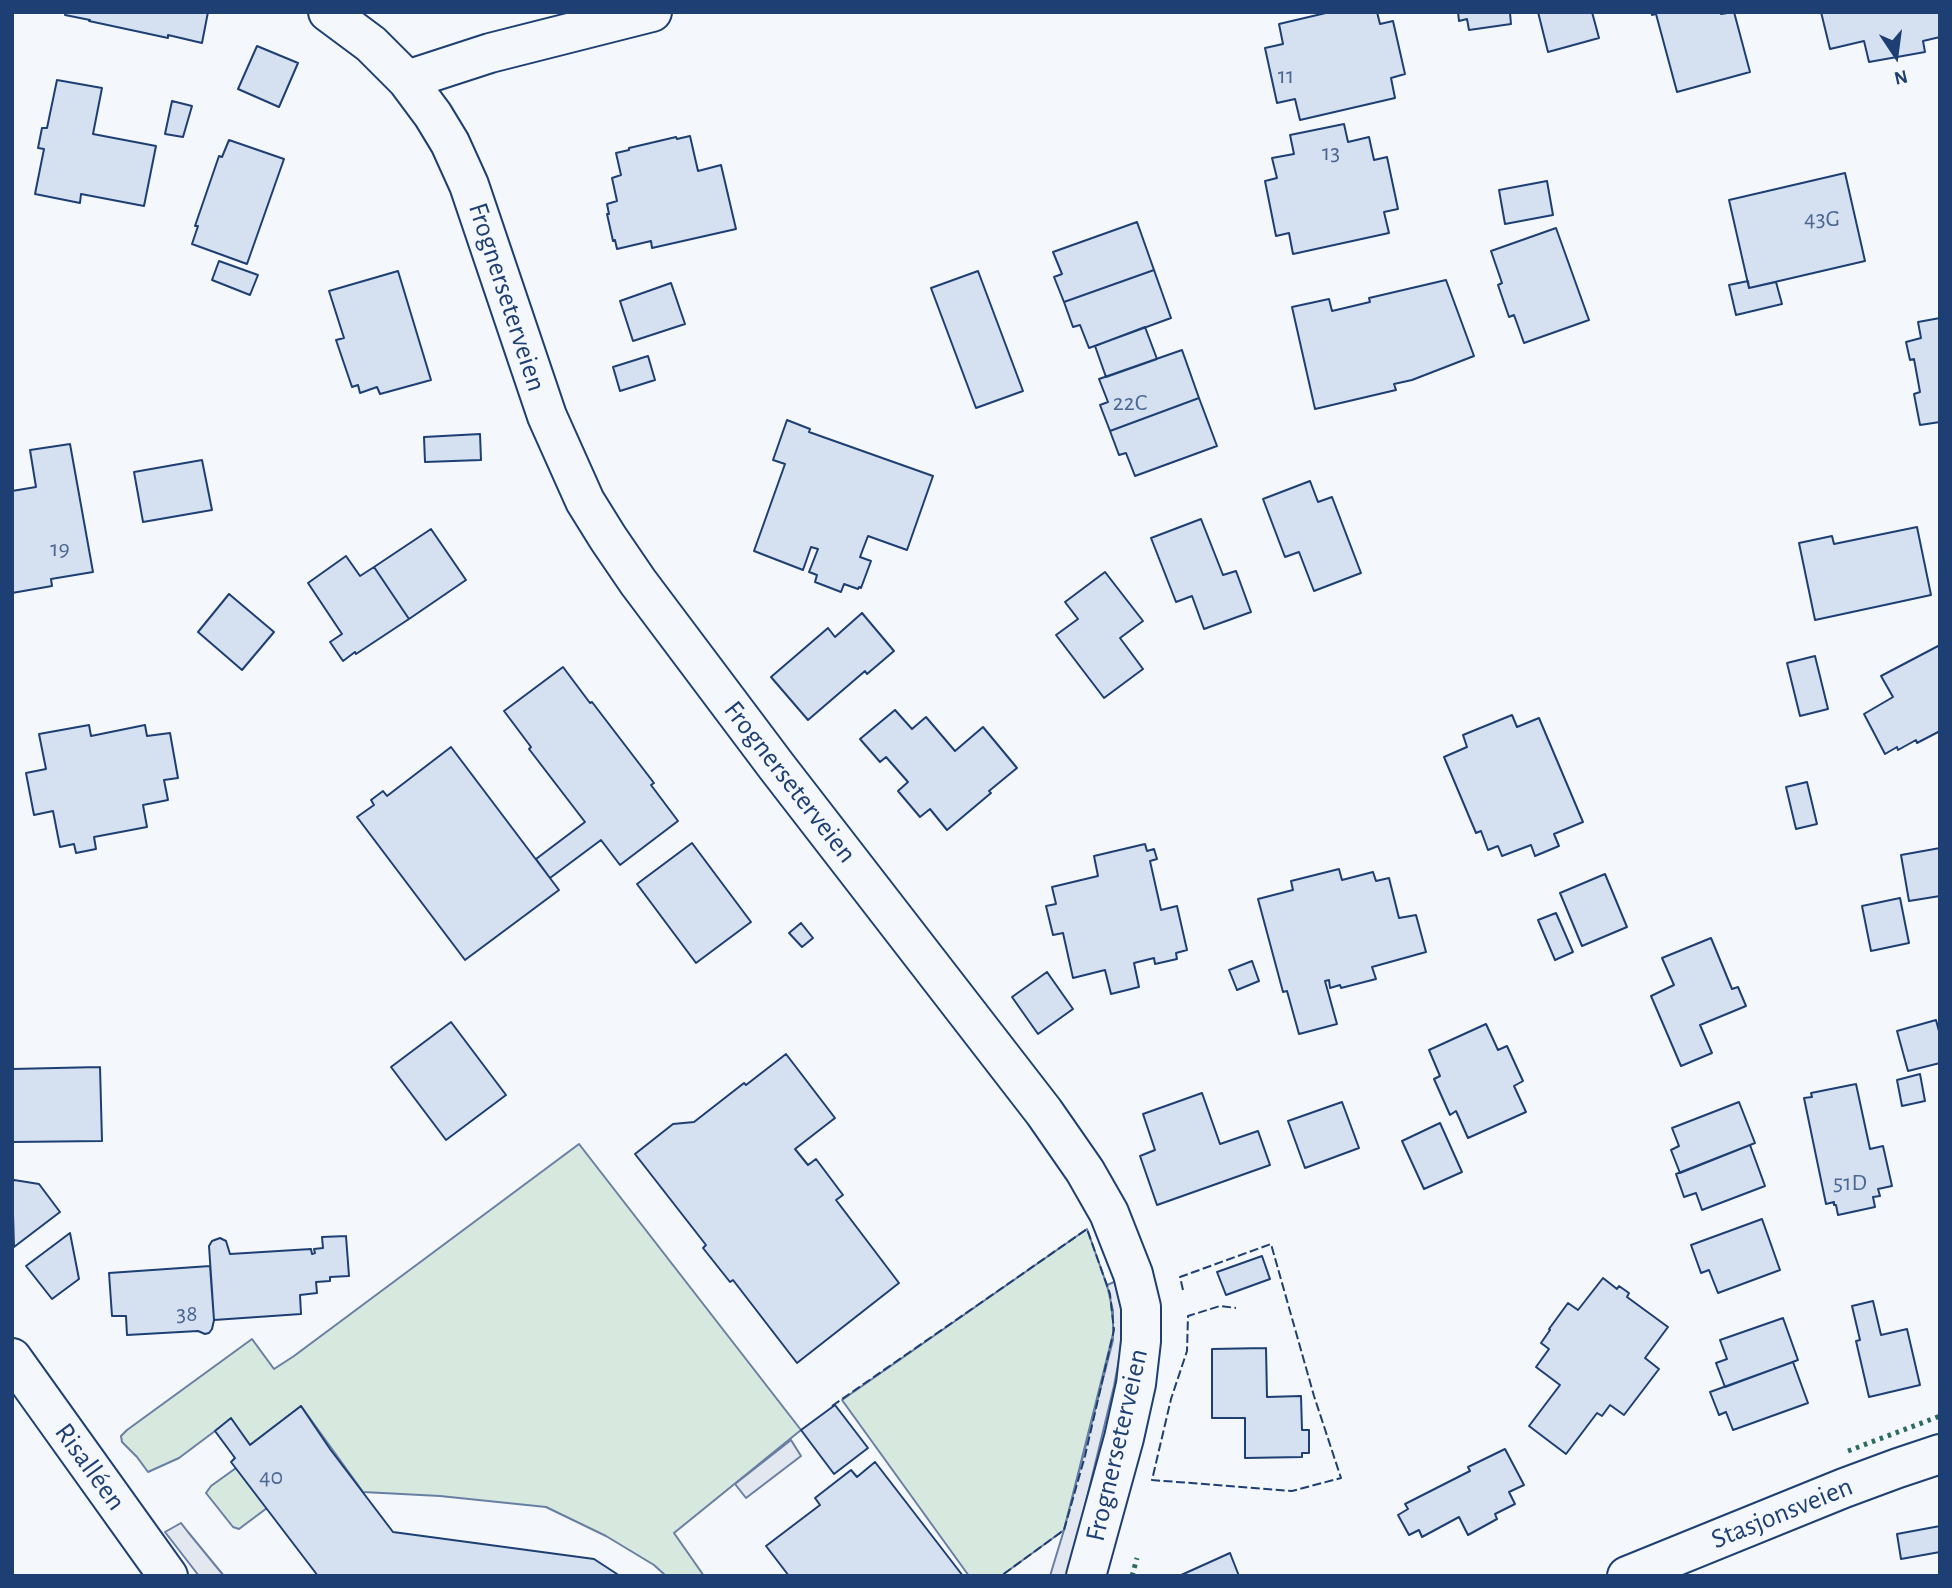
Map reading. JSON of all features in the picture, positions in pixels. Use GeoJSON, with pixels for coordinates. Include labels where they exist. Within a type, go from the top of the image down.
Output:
{"type":"FeatureCollection","features":[{"type":"Feature","properties":{"kind":"street","name":"Frognerseterveien"},"geometry":{"type":"LineString","coordinates":[[328,12],[357,32],[407,80],[450,143],[469,185],[547,416],[573,477],[602,529],[638,582],[777,767],[1044,1111],[1085,1171],[1109,1213],[1133,1274],[1141,1307],[1141,1341],[1136,1384],[1124,1438],[1086,1576]]}},
{"type":"Feature","properties":{"kind":"street"},"geometry":{"type":"LineString","coordinates":[[407,80],[490,53],[652,12]]}},
{"type":"Feature","properties":{"kind":"street","name":"Risalléen"},"geometry":{"type":"LineString","coordinates":[[12,1359],[168,1576]]}},
{"type":"Feature","properties":{"kind":"street","name":"Stasjonsveien"},"geometry":{"type":"LineString","coordinates":[[1627,1576],[1844,1488],[1940,1454]]}},
{"type":"Feature","properties":{"kind":"shaded area"},"geometry":{"type":"Polygon","coordinates":[[[579,1144],[801,1430],[674,1533],[704,1576],[666,1576],[654,1565],[606,1536],[546,1507],[440,1496],[363,1492],[301,1406],[250,1445],[231,1419],[179,1458],[148,1472],[122,1442],[121,1436],[127,1430],[252,1339],[274,1369],[294,1356],[579,1144]]]}},
{"type":"Feature","properties":{"kind":"shaded area"},"geometry":{"type":"Polygon","coordinates":[[[1087,1229],[1110,1294],[1114,1330],[1064,1530],[1001,1576],[969,1576],[842,1400],[1087,1229]]]}},
{"type":"Feature","properties":{"kind":"shaded area"},"geometry":{"type":"Polygon","coordinates":[[[1119,1280],[1126,1323],[1114,1386],[1068,1576],[1050,1576],[1113,1340],[1113,1311],[1107,1285],[1119,1280]]]}},
{"type":"Feature","properties":{"kind":"shaded area"},"geometry":{"type":"Polygon","coordinates":[[[791,1440],[801,1456],[746,1498],[735,1484],[791,1440]]]}},
{"type":"Feature","properties":{"kind":"shaded area"},"geometry":{"type":"Polygon","coordinates":[[[236,1468],[267,1508],[239,1529],[233,1527],[206,1493],[211,1486],[236,1468]]]}},
{"type":"Feature","properties":{"kind":"shaded area"},"geometry":{"type":"Polygon","coordinates":[[[181,1523],[224,1576],[199,1576],[165,1532],[181,1523]]]}},
{"type":"Feature","properties":{"kind":"building"},"geometry":{"type":"Polygon","coordinates":[[[66,12],[208,12],[202,43],[89,21],[65,15],[66,12]]]}},
{"type":"Feature","properties":{"kind":"building"},"geometry":{"type":"Polygon","coordinates":[[[1330,12],[1377,12],[1380,24],[1393,21],[1405,74],[1391,78],[1395,98],[1300,120],[1295,99],[1277,103],[1265,48],[1283,44],[1279,24],[1330,12]]]}},
{"type":"Feature","properties":{"kind":"building"},"geometry":{"type":"Polygon","coordinates":[[[1458,12],[1514,12],[1510,13],[1511,24],[1469,30],[1467,19],[1459,21],[1458,12]]]}},
{"type":"Feature","properties":{"kind":"building"},"geometry":{"type":"Polygon","coordinates":[[[1538,12],[1592,12],[1599,38],[1548,52],[1538,12]]]}},
{"type":"Feature","properties":{"kind":"building"},"geometry":{"type":"Polygon","coordinates":[[[1651,12],[1734,12],[1750,72],[1677,92],[1656,14],[1652,15],[1651,12]]]}},
{"type":"Feature","properties":{"kind":"building"},"geometry":{"type":"Polygon","coordinates":[[[1821,12],[1940,13],[1940,37],[1923,41],[1925,52],[1869,62],[1864,41],[1830,49],[1821,12]]]}},
{"type":"Feature","properties":{"kind":"building"},"geometry":{"type":"Polygon","coordinates":[[[257,46],[298,63],[279,107],[238,89],[257,46]]]}},
{"type":"Feature","properties":{"kind":"building"},"geometry":{"type":"Polygon","coordinates":[[[57,80],[102,88],[93,134],[156,146],[144,206],[81,194],[80,203],[35,194],[44,149],[38,148],[42,128],[47,128],[57,80]]]}},
{"type":"Feature","properties":{"kind":"building"},"geometry":{"type":"Polygon","coordinates":[[[172,101],[192,106],[183,137],[165,134],[172,101]]]}},
{"type":"Feature","properties":{"kind":"building"},"geometry":{"type":"Polygon","coordinates":[[[1344,124],[1348,142],[1369,137],[1374,160],[1387,157],[1398,209],[1384,212],[1389,233],[1293,254],[1289,233],[1276,236],[1265,181],[1277,178],[1272,158],[1294,154],[1290,135],[1344,124]]]}},
{"type":"Feature","properties":{"kind":"building"},"geometry":{"type":"Polygon","coordinates":[[[690,136],[698,171],[721,165],[736,229],[652,248],[651,241],[617,249],[607,214],[607,204],[617,201],[612,178],[621,175],[616,153],[676,137],[690,136]]]}},
{"type":"Feature","properties":{"kind":"building"},"geometry":{"type":"Polygon","coordinates":[[[229,140],[284,159],[247,264],[192,244],[198,226],[195,226],[219,156],[222,157],[229,140]]]}},
{"type":"Feature","properties":{"kind":"building"},"geometry":{"type":"Polygon","coordinates":[[[1845,173],[1865,261],[1749,288],[1729,200],[1845,173]]]}},
{"type":"Feature","properties":{"kind":"building"},"geometry":{"type":"Polygon","coordinates":[[[1547,181],[1553,215],[1505,224],[1499,190],[1547,181]]]}},
{"type":"Feature","properties":{"kind":"building"},"geometry":{"type":"Polygon","coordinates":[[[1137,222],[1154,270],[1064,302],[1054,277],[1062,274],[1053,252],[1137,222]]]}},
{"type":"Feature","properties":{"kind":"building"},"geometry":{"type":"Polygon","coordinates":[[[1556,228],[1589,320],[1524,343],[1514,315],[1509,317],[1498,285],[1502,283],[1491,251],[1556,228]]]}},
{"type":"Feature","properties":{"kind":"building"},"geometry":{"type":"Polygon","coordinates":[[[219,261],[258,275],[250,295],[212,280],[219,261]]]}},
{"type":"Feature","properties":{"kind":"building"},"geometry":{"type":"Polygon","coordinates":[[[1154,270],[1171,318],[1089,348],[1080,325],[1073,327],[1064,302],[1154,270]]]}},
{"type":"Feature","properties":{"kind":"building"},"geometry":{"type":"Polygon","coordinates":[[[398,271],[431,380],[380,394],[377,387],[360,393],[358,385],[352,387],[336,340],[344,338],[329,291],[398,271]]]}},
{"type":"Feature","properties":{"kind":"building"},"geometry":{"type":"Polygon","coordinates":[[[978,271],[1023,391],[976,408],[931,288],[978,271]]]}},
{"type":"Feature","properties":{"kind":"building"},"geometry":{"type":"Polygon","coordinates":[[[1446,280],[1474,356],[1412,380],[1394,384],[1396,390],[1315,409],[1292,307],[1329,299],[1332,311],[1370,302],[1369,298],[1446,280]]]}},
{"type":"Feature","properties":{"kind":"building"},"geometry":{"type":"Polygon","coordinates":[[[1748,281],[1749,288],[1776,282],[1782,304],[1736,315],[1729,285],[1748,281]]]}},
{"type":"Feature","properties":{"kind":"building"},"geometry":{"type":"Polygon","coordinates":[[[671,283],[685,324],[633,341],[620,301],[671,283]]]}},
{"type":"Feature","properties":{"kind":"building"},"geometry":{"type":"Polygon","coordinates":[[[1940,318],[1940,422],[1920,425],[1914,394],[1920,392],[1914,359],[1910,360],[1906,342],[1921,338],[1918,322],[1940,318]]]}},
{"type":"Feature","properties":{"kind":"building"},"geometry":{"type":"Polygon","coordinates":[[[1145,327],[1157,359],[1106,377],[1095,346],[1145,327]]]}},
{"type":"Feature","properties":{"kind":"building"},"geometry":{"type":"Polygon","coordinates":[[[1182,350],[1199,398],[1110,431],[1100,405],[1108,402],[1099,379],[1182,350]]]}},
{"type":"Feature","properties":{"kind":"building"},"geometry":{"type":"Polygon","coordinates":[[[648,356],[655,380],[620,391],[613,367],[648,356]]]}},
{"type":"Feature","properties":{"kind":"building"},"geometry":{"type":"Polygon","coordinates":[[[1199,398],[1217,446],[1135,476],[1126,453],[1119,455],[1110,431],[1199,398]]]}},
{"type":"Feature","properties":{"kind":"building"},"geometry":{"type":"Polygon","coordinates":[[[787,420],[810,429],[809,432],[933,476],[907,550],[868,536],[860,557],[871,561],[861,588],[844,584],[841,592],[815,582],[817,575],[809,572],[818,549],[811,547],[803,570],[754,551],[785,464],[773,460],[787,420]]]}},
{"type":"Feature","properties":{"kind":"building"},"geometry":{"type":"Polygon","coordinates":[[[480,434],[481,460],[425,462],[424,437],[480,434]]]}},
{"type":"Feature","properties":{"kind":"building"},"geometry":{"type":"Polygon","coordinates":[[[70,444],[93,572],[51,579],[52,586],[12,593],[12,491],[36,487],[30,450],[70,444]]]}},
{"type":"Feature","properties":{"kind":"building"},"geometry":{"type":"Polygon","coordinates":[[[202,460],[212,510],[143,522],[134,472],[202,460]]]}},
{"type":"Feature","properties":{"kind":"building"},"geometry":{"type":"Polygon","coordinates":[[[1310,481],[1318,502],[1332,497],[1361,573],[1314,591],[1299,552],[1285,557],[1263,499],[1310,481]]]}},
{"type":"Feature","properties":{"kind":"building"},"geometry":{"type":"Polygon","coordinates":[[[1201,519],[1223,575],[1236,571],[1251,612],[1204,629],[1192,596],[1176,602],[1151,538],[1201,519]]]}},
{"type":"Feature","properties":{"kind":"building"},"geometry":{"type":"Polygon","coordinates":[[[1917,527],[1931,595],[1815,620],[1799,543],[1832,536],[1834,544],[1917,527]]]}},
{"type":"Feature","properties":{"kind":"building"},"geometry":{"type":"Polygon","coordinates":[[[431,529],[466,580],[409,619],[374,567],[431,529]]]}},
{"type":"Feature","properties":{"kind":"building"},"geometry":{"type":"Polygon","coordinates":[[[346,556],[360,576],[374,567],[409,619],[343,661],[330,642],[342,634],[308,583],[346,556]]]}},
{"type":"Feature","properties":{"kind":"building"},"geometry":{"type":"Polygon","coordinates":[[[1105,572],[1143,621],[1120,638],[1143,669],[1104,698],[1056,635],[1078,619],[1065,602],[1105,572]]]}},
{"type":"Feature","properties":{"kind":"building"},"geometry":{"type":"Polygon","coordinates":[[[229,594],[274,632],[242,670],[198,632],[229,594]]]}},
{"type":"Feature","properties":{"kind":"building"},"geometry":{"type":"Polygon","coordinates":[[[862,613],[894,651],[867,674],[865,671],[808,720],[771,677],[828,628],[835,637],[862,613]]]}},
{"type":"Feature","properties":{"kind":"building"},"geometry":{"type":"Polygon","coordinates":[[[1940,645],[1940,731],[1917,743],[1916,740],[1885,754],[1864,714],[1893,697],[1881,676],[1940,645]]]}},
{"type":"Feature","properties":{"kind":"building"},"geometry":{"type":"Polygon","coordinates":[[[1815,656],[1828,709],[1800,716],[1787,663],[1815,656]]]}},
{"type":"Feature","properties":{"kind":"building"},"geometry":{"type":"Polygon","coordinates":[[[563,667],[654,783],[651,785],[678,821],[620,865],[601,840],[550,878],[536,859],[585,822],[529,749],[531,747],[504,711],[563,667]]]}},
{"type":"Feature","properties":{"kind":"building"},"geometry":{"type":"Polygon","coordinates":[[[895,710],[912,729],[926,717],[955,751],[983,727],[1017,768],[947,830],[930,809],[920,817],[898,791],[908,782],[886,757],[880,762],[860,739],[895,710]]]}},
{"type":"Feature","properties":{"kind":"building"},"geometry":{"type":"Polygon","coordinates":[[[1512,715],[1517,727],[1539,718],[1583,822],[1554,834],[1559,846],[1535,856],[1531,845],[1502,856],[1498,846],[1488,850],[1481,831],[1476,833],[1444,757],[1467,747],[1463,735],[1512,715]]]}},
{"type":"Feature","properties":{"kind":"building"},"geometry":{"type":"Polygon","coordinates":[[[89,725],[91,736],[145,725],[147,736],[170,733],[178,778],[164,780],[168,800],[143,805],[147,827],[94,837],[96,849],[76,853],[74,844],[60,847],[53,811],[34,815],[26,773],[46,769],[39,734],[89,725]]]}},
{"type":"Feature","properties":{"kind":"building"},"geometry":{"type":"Polygon","coordinates":[[[451,747],[559,890],[465,960],[357,817],[374,805],[371,800],[383,791],[387,796],[451,747]]]}},
{"type":"Feature","properties":{"kind":"building"},"geometry":{"type":"Polygon","coordinates":[[[1807,782],[1817,824],[1796,829],[1786,787],[1807,782]]]}},
{"type":"Feature","properties":{"kind":"building"},"geometry":{"type":"Polygon","coordinates":[[[692,843],[751,922],[696,963],[637,884],[692,843]]]}},
{"type":"Feature","properties":{"kind":"building"},"geometry":{"type":"Polygon","coordinates":[[[1145,844],[1147,851],[1154,849],[1157,859],[1150,861],[1161,910],[1177,906],[1187,950],[1176,953],[1177,959],[1155,964],[1154,958],[1134,963],[1139,987],[1111,994],[1105,970],[1073,978],[1063,933],[1053,935],[1046,906],[1056,904],[1052,887],[1098,876],[1094,856],[1145,844]]]}},
{"type":"Feature","properties":{"kind":"building"},"geometry":{"type":"Polygon","coordinates":[[[1940,848],[1940,896],[1909,901],[1901,855],[1940,848]]]}},
{"type":"Feature","properties":{"kind":"building"},"geometry":{"type":"Polygon","coordinates":[[[1339,869],[1342,880],[1373,872],[1376,881],[1389,878],[1399,918],[1416,915],[1426,952],[1372,967],[1376,979],[1341,988],[1340,985],[1330,988],[1329,980],[1325,981],[1337,1024],[1299,1034],[1287,991],[1283,992],[1258,899],[1293,890],[1291,881],[1339,869]]]}},
{"type":"Feature","properties":{"kind":"building"},"geometry":{"type":"Polygon","coordinates":[[[1605,874],[1627,927],[1582,946],[1560,893],[1605,874]]]}},
{"type":"Feature","properties":{"kind":"building"},"geometry":{"type":"Polygon","coordinates":[[[1900,898],[1909,943],[1871,951],[1862,906],[1900,898]]]}},
{"type":"Feature","properties":{"kind":"building"},"geometry":{"type":"Polygon","coordinates":[[[1556,913],[1573,952],[1555,960],[1538,920],[1556,913]]]}},
{"type":"Feature","properties":{"kind":"building"},"geometry":{"type":"Polygon","coordinates":[[[801,923],[813,938],[802,947],[789,933],[801,923]]]}},
{"type":"Feature","properties":{"kind":"building"},"geometry":{"type":"Polygon","coordinates":[[[1711,938],[1732,989],[1738,987],[1746,1006],[1700,1025],[1712,1053],[1681,1066],[1651,996],[1674,985],[1662,958],[1711,938]]]}},
{"type":"Feature","properties":{"kind":"building"},"geometry":{"type":"Polygon","coordinates":[[[1252,961],[1259,981],[1237,990],[1229,970],[1252,961]]]}},
{"type":"Feature","properties":{"kind":"building"},"geometry":{"type":"Polygon","coordinates":[[[1047,972],[1073,1009],[1038,1034],[1012,997],[1047,972]]]}},
{"type":"Feature","properties":{"kind":"building"},"geometry":{"type":"Polygon","coordinates":[[[1936,1020],[1940,1035],[1940,1063],[1908,1071],[1897,1031],[1936,1020]]]}},
{"type":"Feature","properties":{"kind":"building"},"geometry":{"type":"Polygon","coordinates":[[[451,1022],[506,1095],[446,1140],[391,1067],[451,1022]]]}},
{"type":"Feature","properties":{"kind":"building"},"geometry":{"type":"Polygon","coordinates":[[[1486,1024],[1498,1050],[1507,1046],[1523,1081],[1514,1086],[1526,1112],[1468,1138],[1456,1111],[1450,1115],[1434,1079],[1440,1076],[1429,1050],[1486,1024]]]}},
{"type":"Feature","properties":{"kind":"building"},"geometry":{"type":"Polygon","coordinates":[[[786,1054],[835,1118],[795,1149],[808,1165],[816,1159],[843,1195],[836,1200],[899,1283],[797,1363],[733,1280],[730,1282],[703,1248],[706,1245],[635,1154],[673,1124],[694,1122],[786,1054]]]}},
{"type":"Feature","properties":{"kind":"building"},"geometry":{"type":"Polygon","coordinates":[[[100,1067],[102,1141],[12,1142],[12,1069],[100,1067]]]}},
{"type":"Feature","properties":{"kind":"building"},"geometry":{"type":"Polygon","coordinates":[[[1920,1074],[1925,1101],[1902,1106],[1897,1080],[1920,1074]]]}},
{"type":"Feature","properties":{"kind":"building"},"geometry":{"type":"Polygon","coordinates":[[[1856,1084],[1870,1149],[1883,1146],[1892,1186],[1878,1189],[1880,1196],[1873,1197],[1875,1207],[1838,1215],[1834,1202],[1826,1204],[1804,1098],[1812,1097],[1811,1093],[1856,1084]]]}},
{"type":"Feature","properties":{"kind":"building"},"geometry":{"type":"Polygon","coordinates":[[[1202,1093],[1220,1144],[1258,1131],[1270,1165],[1157,1205],[1140,1156],[1155,1150],[1143,1114],[1202,1093]]]}},
{"type":"Feature","properties":{"kind":"building"},"geometry":{"type":"Polygon","coordinates":[[[1342,1102],[1359,1148],[1305,1168],[1288,1121],[1342,1102]]]}},
{"type":"Feature","properties":{"kind":"building"},"geometry":{"type":"Polygon","coordinates":[[[1739,1102],[1755,1143],[1680,1173],[1671,1150],[1679,1146],[1672,1128],[1739,1102]]]}},
{"type":"Feature","properties":{"kind":"building"},"geometry":{"type":"Polygon","coordinates":[[[1440,1123],[1462,1172],[1424,1189],[1402,1141],[1440,1123]]]}},
{"type":"Feature","properties":{"kind":"building"},"geometry":{"type":"Polygon","coordinates":[[[1750,1145],[1765,1186],[1702,1210],[1696,1193],[1684,1197],[1676,1174],[1750,1145]]]}},
{"type":"Feature","properties":{"kind":"building"},"geometry":{"type":"Polygon","coordinates":[[[14,1180],[39,1184],[60,1212],[14,1247],[12,1182],[14,1180]]]}},
{"type":"Feature","properties":{"kind":"building"},"geometry":{"type":"Polygon","coordinates":[[[1762,1219],[1780,1270],[1718,1293],[1709,1270],[1701,1273],[1691,1245],[1762,1219]]]}},
{"type":"Feature","properties":{"kind":"building"},"geometry":{"type":"Polygon","coordinates":[[[70,1233],[79,1279],[52,1299],[26,1266],[70,1233]]]}},
{"type":"Feature","properties":{"kind":"building"},"geometry":{"type":"Polygon","coordinates":[[[346,1236],[349,1276],[330,1277],[330,1281],[316,1282],[317,1293],[300,1295],[301,1314],[214,1320],[209,1246],[212,1241],[220,1238],[226,1241],[230,1254],[311,1249],[312,1254],[315,1253],[314,1249],[323,1248],[322,1237],[346,1236]]]}},
{"type":"Feature","properties":{"kind":"building"},"geometry":{"type":"Polygon","coordinates":[[[1262,1256],[1270,1279],[1226,1295],[1217,1272],[1262,1256]]]}},
{"type":"Feature","properties":{"kind":"building"},"geometry":{"type":"Polygon","coordinates":[[[210,1266],[214,1320],[209,1333],[198,1331],[127,1335],[126,1316],[112,1316],[109,1273],[210,1266]]]}},
{"type":"Feature","properties":{"kind":"building"},"geometry":{"type":"Polygon","coordinates":[[[1603,1278],[1617,1289],[1619,1286],[1629,1293],[1627,1297],[1668,1327],[1645,1358],[1659,1369],[1624,1415],[1610,1405],[1602,1416],[1597,1413],[1566,1454],[1529,1426],[1560,1385],[1536,1367],[1549,1349],[1541,1343],[1568,1303],[1578,1310],[1603,1278]]]}},
{"type":"Feature","properties":{"kind":"building"},"geometry":{"type":"Polygon","coordinates":[[[1873,1301],[1881,1335],[1907,1329],[1920,1385],[1869,1397],[1856,1341],[1860,1340],[1852,1306],[1873,1301]]]}},
{"type":"Feature","properties":{"kind":"building"},"geometry":{"type":"Polygon","coordinates":[[[1783,1318],[1798,1360],[1725,1387],[1716,1363],[1727,1359],[1720,1340],[1783,1318]]]}},
{"type":"Feature","properties":{"kind":"building"},"geometry":{"type":"Polygon","coordinates":[[[1266,1348],[1267,1397],[1301,1396],[1302,1430],[1309,1430],[1309,1453],[1302,1453],[1302,1457],[1245,1458],[1245,1418],[1212,1418],[1212,1349],[1266,1348]]]}},
{"type":"Feature","properties":{"kind":"building"},"geometry":{"type":"Polygon","coordinates":[[[1793,1362],[1808,1403],[1733,1430],[1726,1412],[1719,1415],[1710,1392],[1793,1362]]]}},
{"type":"Feature","properties":{"kind":"building"},"geometry":{"type":"Polygon","coordinates":[[[835,1405],[868,1448],[834,1474],[801,1430],[835,1405]]]}},
{"type":"Feature","properties":{"kind":"building"},"geometry":{"type":"Polygon","coordinates":[[[301,1406],[393,1532],[594,1559],[620,1576],[318,1576],[231,1462],[235,1458],[215,1431],[231,1418],[250,1445],[301,1406]]]}},
{"type":"Feature","properties":{"kind":"building"},"geometry":{"type":"Polygon","coordinates":[[[1505,1449],[1524,1485],[1509,1492],[1515,1504],[1495,1514],[1497,1519],[1468,1535],[1459,1517],[1422,1537],[1419,1530],[1409,1535],[1398,1515],[1408,1509],[1405,1504],[1470,1471],[1468,1467],[1505,1449]]]}},
{"type":"Feature","properties":{"kind":"building"},"geometry":{"type":"Polygon","coordinates":[[[875,1462],[963,1576],[789,1576],[766,1546],[820,1505],[815,1498],[851,1470],[857,1477],[875,1462]]]}},
{"type":"Feature","properties":{"kind":"building"},"geometry":{"type":"Polygon","coordinates":[[[1940,1526],[1940,1552],[1901,1559],[1897,1534],[1940,1526]]]}},
{"type":"Feature","properties":{"kind":"building"},"geometry":{"type":"Polygon","coordinates":[[[1230,1553],[1239,1576],[1179,1576],[1230,1553]]]}},
{"type":"Feature","properties":{"kind":"hedge"},"geometry":{"type":"LineString","coordinates":[[1848,1451],[1940,1416]]}},
{"type":"Feature","properties":{"kind":"hedge"},"geometry":{"type":"LineString","coordinates":[[1132,1576],[1137,1558]]}},
{"type":"Feature","properties":{"kind":"fence"},"geometry":{"type":"LineString","coordinates":[[832,1406],[1087,1229],[1110,1294],[1114,1330],[1085,1456],[1064,1530],[1001,1576]]}},
{"type":"Feature","properties":{"kind":"fence"},"geometry":{"type":"LineString","coordinates":[[1183,1290],[1180,1277],[1271,1244],[1314,1396],[1341,1478],[1292,1491],[1152,1480],[1171,1399],[1187,1351],[1188,1316],[1220,1306],[1236,1308]]}}]}
